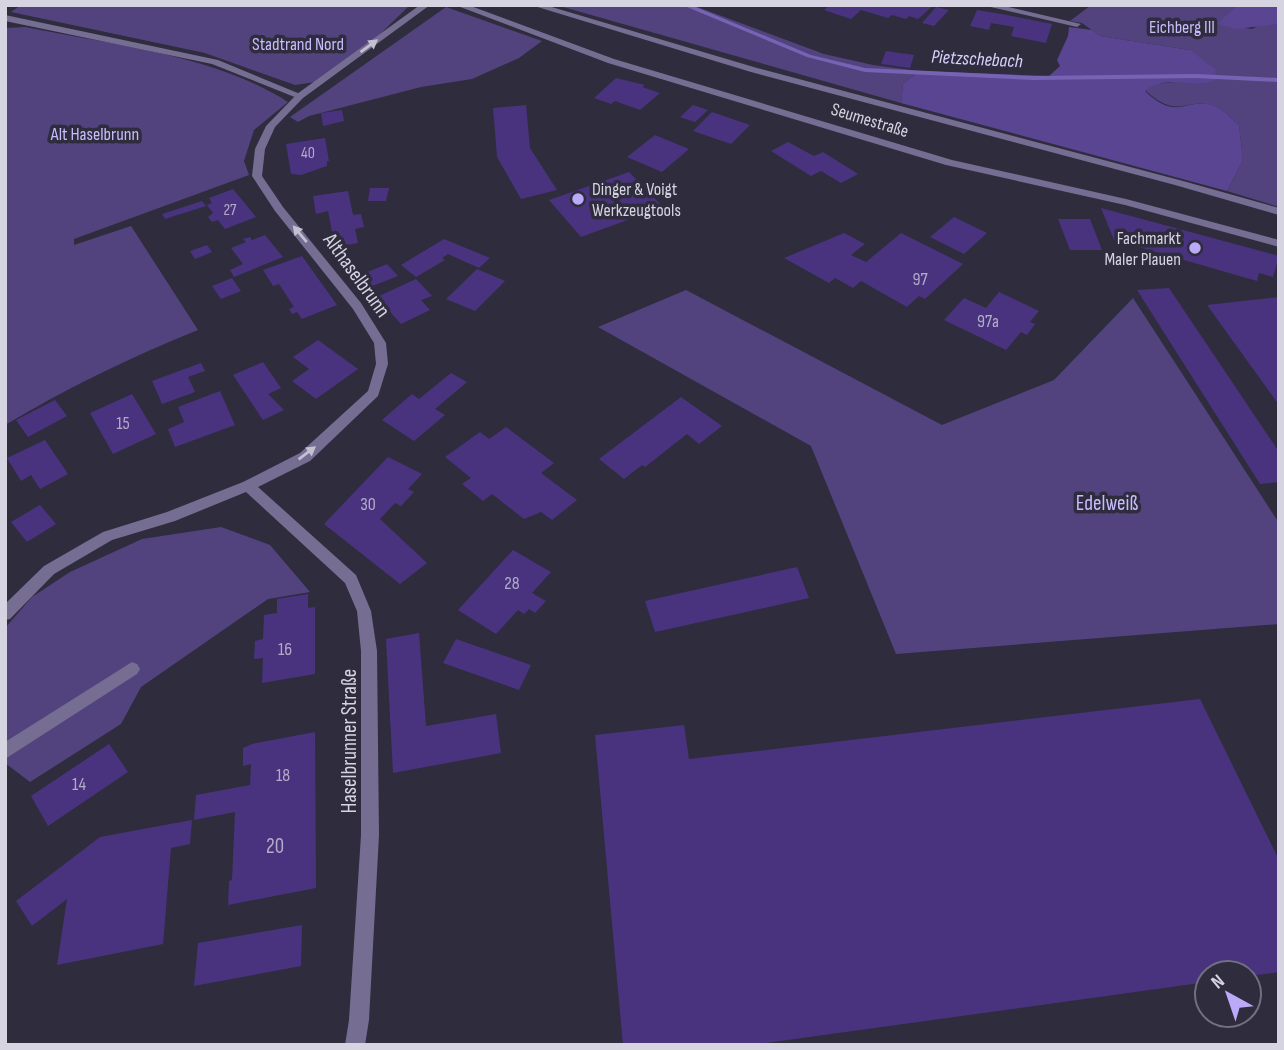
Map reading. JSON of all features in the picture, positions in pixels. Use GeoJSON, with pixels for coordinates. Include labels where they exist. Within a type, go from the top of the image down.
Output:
{"type":"FeatureCollection","features":[{"type":"Feature","properties":{"kind":"street","name":"Althaselbrunn"},"geometry":{"type":"LineString","coordinates":[[5,614],[49,570],[108,536],[170,517],[248,486],[305,457],[374,393],[382,364],[380,343],[357,306],[279,209],[257,176],[260,149],[271,126],[300,96],[426,5]]}},
{"type":"Feature","properties":{"kind":"street","name":"Seumestraße"},"geometry":{"type":"LineString","coordinates":[[459,5],[611,61],[950,163],[1126,202],[1279,244]]}},
{"type":"Feature","properties":{"kind":"street","name":"Seumestraße"},"geometry":{"type":"LineString","coordinates":[[535,5],[754,70],[1279,212]]}},
{"type":"Feature","properties":{"kind":"street"},"geometry":{"type":"LineString","coordinates":[[986,5],[1077,24]]}},
{"type":"Feature","properties":{"kind":"street"},"geometry":{"type":"LineString","coordinates":[[5,19],[215,62],[300,96]]}},
{"type":"Feature","properties":{"kind":"street","name":"Haselbrunner Straße"},"geometry":{"type":"LineString","coordinates":[[248,486],[351,579],[364,611],[369,650],[370,835],[359,1020],[355,1045]]}},
{"type":"Feature","properties":{"kind":"street"},"geometry":{"type":"LineString","coordinates":[[5,751],[132,669]]}},
{"type":"Feature","properties":{"kind":"green space","name":"Stadtrand Nord"},"geometry":{"type":"Polygon","coordinates":[[[21,5],[410,5],[377,37],[315,82],[295,85],[205,53],[11,12],[21,5]]]}},
{"type":"Feature","properties":{"kind":"green space"},"geometry":{"type":"Polygon","coordinates":[[[556,5],[692,5],[824,54],[873,65],[919,71],[903,84],[901,103],[556,5]]]}},
{"type":"Feature","properties":{"kind":"green space","name":"Eichberg III"},"geometry":{"type":"Polygon","coordinates":[[[1091,5],[1237,5],[1218,24],[1252,29],[1260,25],[1279,24],[1279,207],[1227,191],[1243,160],[1239,125],[1226,113],[1207,104],[1167,105],[1145,90],[1153,84],[1176,82],[1190,50],[1100,36],[1082,23],[1070,21],[1091,5]]]}},
{"type":"Feature","properties":{"kind":"green space"},"geometry":{"type":"Polygon","coordinates":[[[446,7],[542,41],[519,58],[472,79],[421,87],[309,116],[298,122],[290,117],[446,7]]]}},
{"type":"Feature","properties":{"kind":"green space","name":"Alt Haselbrunn"},"geometry":{"type":"Polygon","coordinates":[[[25,27],[195,62],[258,86],[288,102],[254,130],[244,161],[249,175],[74,239],[74,245],[131,226],[198,330],[100,374],[5,425],[5,28],[25,27]]]}},
{"type":"Feature","properties":{"kind":"green space","name":"Edelweiß"},"geometry":{"type":"Polygon","coordinates":[[[686,290],[942,425],[1054,380],[1133,298],[1279,523],[1279,624],[896,654],[811,446],[598,327],[686,290]]]}},
{"type":"Feature","properties":{"kind":"green space"},"geometry":{"type":"Polygon","coordinates":[[[221,527],[270,545],[310,592],[268,599],[141,687],[121,724],[30,782],[5,763],[5,628],[32,597],[70,572],[142,539],[221,527]]]}},
{"type":"Feature","properties":{"kind":"shaded area"},"geometry":{"type":"Polygon","coordinates":[[[1237,5],[1279,5],[1279,24],[1237,29],[1217,24],[1237,5]]]}},
{"type":"Feature","properties":{"kind":"shaded area"},"geometry":{"type":"Polygon","coordinates":[[[1069,27],[1092,30],[1100,36],[1190,50],[1215,69],[1216,80],[1161,83],[1145,91],[1167,106],[1207,104],[1217,107],[1239,125],[1243,160],[1227,191],[901,103],[903,84],[919,71],[1049,76],[1060,66],[1057,60],[1068,36],[1069,27]]]}},
{"type":"Feature","properties":{"kind":"building"},"geometry":{"type":"Polygon","coordinates":[[[830,5],[934,5],[918,19],[892,15],[888,18],[861,10],[851,19],[824,10],[830,5]]]}},
{"type":"Feature","properties":{"kind":"building"},"geometry":{"type":"Polygon","coordinates":[[[936,7],[949,10],[934,26],[922,23],[936,7]]]}},
{"type":"Feature","properties":{"kind":"building"},"geometry":{"type":"Polygon","coordinates":[[[977,10],[1052,24],[1046,43],[1011,36],[1014,27],[991,23],[989,30],[970,26],[977,10]]]}},
{"type":"Feature","properties":{"kind":"building"},"geometry":{"type":"Polygon","coordinates":[[[886,51],[914,55],[910,68],[881,64],[886,51]]]}},
{"type":"Feature","properties":{"kind":"building"},"geometry":{"type":"Polygon","coordinates":[[[616,78],[645,85],[642,87],[660,93],[640,110],[615,101],[611,104],[594,98],[616,78]]]}},
{"type":"Feature","properties":{"kind":"building"},"geometry":{"type":"Polygon","coordinates":[[[526,105],[530,148],[557,190],[521,199],[497,157],[493,108],[526,105]]]}},
{"type":"Feature","properties":{"kind":"building"},"geometry":{"type":"Polygon","coordinates":[[[693,105],[708,110],[695,122],[680,117],[693,105]]]}},
{"type":"Feature","properties":{"kind":"building"},"geometry":{"type":"Polygon","coordinates":[[[342,110],[344,121],[323,126],[321,113],[342,110]]]}},
{"type":"Feature","properties":{"kind":"building"},"geometry":{"type":"Polygon","coordinates":[[[712,112],[750,125],[731,144],[693,131],[712,112]]]}},
{"type":"Feature","properties":{"kind":"building"},"geometry":{"type":"Polygon","coordinates":[[[655,135],[689,149],[662,172],[627,157],[655,135]]]}},
{"type":"Feature","properties":{"kind":"building"},"geometry":{"type":"Polygon","coordinates":[[[325,138],[329,161],[327,166],[301,175],[291,174],[286,144],[325,138]]]}},
{"type":"Feature","properties":{"kind":"building"},"geometry":{"type":"Polygon","coordinates":[[[788,142],[814,156],[823,152],[858,174],[841,183],[821,171],[811,176],[771,151],[788,142]]]}},
{"type":"Feature","properties":{"kind":"building"},"geometry":{"type":"Polygon","coordinates":[[[629,172],[663,207],[581,237],[549,200],[629,172]]]}},
{"type":"Feature","properties":{"kind":"building"},"geometry":{"type":"Polygon","coordinates":[[[370,188],[389,188],[386,201],[368,201],[370,188]]]}},
{"type":"Feature","properties":{"kind":"building"},"geometry":{"type":"Polygon","coordinates":[[[233,189],[256,217],[225,229],[218,220],[212,222],[208,217],[213,213],[207,205],[212,203],[209,198],[233,189]]]}},
{"type":"Feature","properties":{"kind":"building"},"geometry":{"type":"Polygon","coordinates":[[[348,191],[353,215],[361,214],[364,227],[355,229],[358,243],[335,247],[328,211],[316,214],[313,196],[348,191]]]}},
{"type":"Feature","properties":{"kind":"building"},"geometry":{"type":"Polygon","coordinates":[[[202,201],[206,206],[165,219],[162,214],[202,201]]]}},
{"type":"Feature","properties":{"kind":"building","name":"Fachmarkt Maler Plauen"},"geometry":{"type":"Polygon","coordinates":[[[1101,208],[1279,256],[1273,277],[1259,273],[1257,281],[1114,240],[1101,208]]]}},
{"type":"Feature","properties":{"kind":"building"},"geometry":{"type":"Polygon","coordinates":[[[954,217],[987,233],[964,254],[930,237],[954,217]]]}},
{"type":"Feature","properties":{"kind":"building"},"geometry":{"type":"Polygon","coordinates":[[[1058,219],[1090,219],[1102,250],[1070,250],[1058,219]]]}},
{"type":"Feature","properties":{"kind":"building"},"geometry":{"type":"Polygon","coordinates":[[[844,233],[865,244],[851,255],[866,262],[901,233],[963,264],[925,299],[919,296],[907,307],[861,281],[853,288],[835,278],[829,283],[784,258],[844,233]]]}},
{"type":"Feature","properties":{"kind":"building"},"geometry":{"type":"Polygon","coordinates":[[[265,235],[283,257],[234,277],[230,270],[243,264],[231,248],[246,242],[243,239],[250,237],[252,240],[265,235]]]}},
{"type":"Feature","properties":{"kind":"building"},"geometry":{"type":"Polygon","coordinates":[[[444,239],[490,258],[479,268],[448,254],[442,258],[445,260],[416,277],[401,265],[444,239]]]}},
{"type":"Feature","properties":{"kind":"building"},"geometry":{"type":"Polygon","coordinates":[[[207,245],[212,252],[195,259],[190,251],[207,245]]]}},
{"type":"Feature","properties":{"kind":"building"},"geometry":{"type":"Polygon","coordinates":[[[302,256],[337,305],[302,319],[297,312],[292,314],[289,309],[294,307],[279,284],[273,286],[263,270],[302,256]]]}},
{"type":"Feature","properties":{"kind":"building"},"geometry":{"type":"Polygon","coordinates":[[[387,264],[398,276],[370,287],[360,275],[387,264]]]}},
{"type":"Feature","properties":{"kind":"building"},"geometry":{"type":"Polygon","coordinates":[[[477,269],[505,281],[475,311],[446,299],[477,269]]]}},
{"type":"Feature","properties":{"kind":"building"},"geometry":{"type":"Polygon","coordinates":[[[232,278],[241,291],[221,299],[212,286],[232,278]]]}},
{"type":"Feature","properties":{"kind":"building"},"geometry":{"type":"Polygon","coordinates":[[[416,279],[432,296],[421,300],[430,310],[401,324],[377,297],[416,279]]]}},
{"type":"Feature","properties":{"kind":"building"},"geometry":{"type":"Polygon","coordinates":[[[1169,288],[1279,452],[1279,482],[1260,484],[1137,290],[1169,288]]]}},
{"type":"Feature","properties":{"kind":"building"},"geometry":{"type":"Polygon","coordinates":[[[999,292],[1039,311],[1030,322],[1035,324],[1027,335],[1021,332],[1006,350],[944,320],[964,298],[986,308],[999,292]]]}},
{"type":"Feature","properties":{"kind":"building"},"geometry":{"type":"Polygon","coordinates":[[[1279,297],[1279,405],[1207,305],[1279,297]]]}},
{"type":"Feature","properties":{"kind":"building"},"geometry":{"type":"Polygon","coordinates":[[[318,340],[358,369],[316,399],[292,381],[309,369],[293,357],[318,340]]]}},
{"type":"Feature","properties":{"kind":"building"},"geometry":{"type":"Polygon","coordinates":[[[263,362],[281,388],[268,394],[284,410],[263,420],[233,375],[263,362]]]}},
{"type":"Feature","properties":{"kind":"building"},"geometry":{"type":"Polygon","coordinates":[[[201,363],[205,371],[188,377],[195,392],[162,404],[152,381],[201,363]]]}},
{"type":"Feature","properties":{"kind":"building"},"geometry":{"type":"Polygon","coordinates":[[[451,373],[467,382],[435,409],[445,415],[414,441],[382,420],[412,394],[419,399],[451,373]]]}},
{"type":"Feature","properties":{"kind":"building"},"geometry":{"type":"Polygon","coordinates":[[[220,391],[235,425],[175,447],[168,429],[184,422],[178,407],[220,391]]]}},
{"type":"Feature","properties":{"kind":"building"},"geometry":{"type":"Polygon","coordinates":[[[132,394],[156,434],[113,454],[90,413],[132,394]]]}},
{"type":"Feature","properties":{"kind":"building"},"geometry":{"type":"Polygon","coordinates":[[[681,397],[722,426],[699,444],[687,434],[645,467],[642,465],[624,479],[599,459],[681,397]]]}},
{"type":"Feature","properties":{"kind":"building"},"geometry":{"type":"Polygon","coordinates":[[[55,400],[67,416],[28,437],[16,420],[55,400]]]}},
{"type":"Feature","properties":{"kind":"building"},"geometry":{"type":"Polygon","coordinates":[[[506,427],[554,463],[541,473],[577,500],[552,520],[541,512],[524,519],[492,494],[483,501],[462,484],[471,478],[445,457],[480,432],[489,439],[506,427]]]}},
{"type":"Feature","properties":{"kind":"building"},"geometry":{"type":"Polygon","coordinates":[[[45,440],[68,474],[40,489],[31,475],[21,481],[7,458],[45,440]]]}},
{"type":"Feature","properties":{"kind":"building"},"geometry":{"type":"Polygon","coordinates":[[[388,457],[422,474],[408,489],[414,492],[401,506],[395,503],[380,519],[427,563],[400,584],[324,524],[388,457]]]}},
{"type":"Feature","properties":{"kind":"building"},"geometry":{"type":"Polygon","coordinates":[[[40,505],[56,524],[27,542],[11,522],[40,505]]]}},
{"type":"Feature","properties":{"kind":"building"},"geometry":{"type":"Polygon","coordinates":[[[513,550],[551,572],[532,593],[546,601],[535,613],[529,609],[524,614],[518,610],[496,634],[458,610],[513,550]]]}},
{"type":"Feature","properties":{"kind":"building"},"geometry":{"type":"Polygon","coordinates":[[[797,567],[809,598],[655,632],[645,601],[797,567]]]}},
{"type":"Feature","properties":{"kind":"building"},"geometry":{"type":"Polygon","coordinates":[[[308,594],[308,608],[315,607],[315,674],[262,683],[263,658],[254,659],[255,641],[263,639],[264,615],[277,613],[277,599],[308,594]]]}},
{"type":"Feature","properties":{"kind":"building"},"geometry":{"type":"Polygon","coordinates":[[[419,633],[426,726],[496,714],[501,753],[393,773],[386,639],[419,633]]]}},
{"type":"Feature","properties":{"kind":"building"},"geometry":{"type":"Polygon","coordinates":[[[456,639],[531,665],[519,690],[443,663],[456,639]]]}},
{"type":"Feature","properties":{"kind":"building"},"geometry":{"type":"Polygon","coordinates":[[[1200,699],[1279,860],[1279,972],[1263,974],[1263,959],[1193,959],[1193,984],[752,1045],[623,1045],[595,735],[684,725],[689,759],[1200,699]]]}},
{"type":"Feature","properties":{"kind":"building"},"geometry":{"type":"Polygon","coordinates":[[[315,732],[316,888],[228,905],[229,881],[232,880],[235,812],[194,820],[196,795],[250,785],[251,764],[243,766],[243,748],[315,732]]]}},
{"type":"Feature","properties":{"kind":"building"},"geometry":{"type":"Polygon","coordinates":[[[109,744],[128,772],[48,826],[31,796],[109,744]]]}},
{"type":"Feature","properties":{"kind":"building"},"geometry":{"type":"Polygon","coordinates":[[[192,820],[190,844],[171,848],[163,944],[57,965],[67,899],[32,926],[16,901],[100,837],[192,820]]]}},
{"type":"Feature","properties":{"kind":"building"},"geometry":{"type":"Polygon","coordinates":[[[302,925],[301,966],[194,986],[198,943],[302,925]]]}},
{"type":"Feature","properties":{"kind":"waterway","name":"Pietzschebach"},"geometry":{"type":"LineString","coordinates":[[685,5],[809,56],[865,70],[1034,78],[1196,76],[1279,80]]}},
{"type":"Feature","properties":{"kind":"place","name":"Dinger & Voigt Werkzeugtools"},"geometry":{"type":"Point","coordinates":[578,199]}},
{"type":"Feature","properties":{"kind":"place","name":"Fachmarkt Maler Plauen"},"geometry":{"type":"Point","coordinates":[1195,248]}}]}
